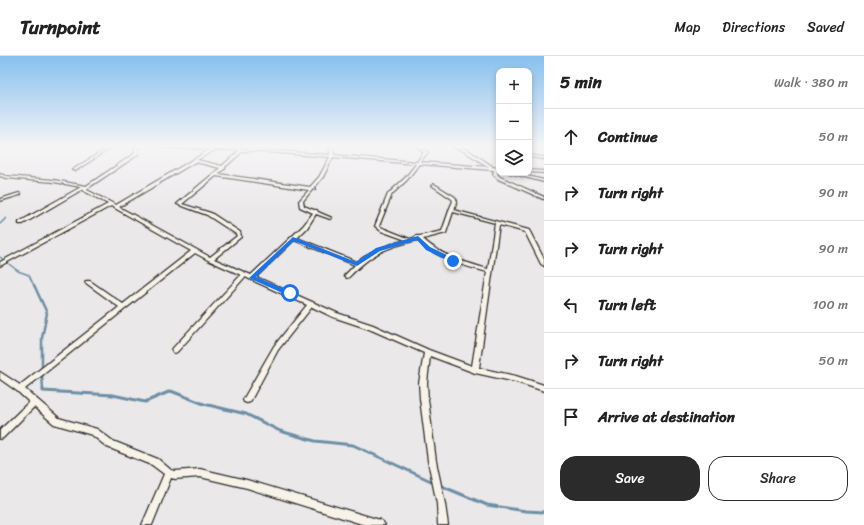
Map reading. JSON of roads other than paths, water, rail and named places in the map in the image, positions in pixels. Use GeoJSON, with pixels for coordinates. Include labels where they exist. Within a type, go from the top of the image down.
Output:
{"type":"FeatureCollection","features":[{"type":"Feature","properties":{"kind":"street"},"geometry":{"type":"LineString","coordinates":[[21,223],[85,188],[115,169]]}},
{"type":"Feature","properties":{"kind":"street"},"geometry":{"type":"LineString","coordinates":[[0,264],[114,206],[182,169]]}},
{"type":"Feature","properties":{"kind":"street"},"geometry":{"type":"LineString","coordinates":[[210,259],[238,238],[238,233],[209,214],[179,204],[223,169]]}},
{"type":"Feature","properties":{"kind":"street"},"geometry":{"type":"LineString","coordinates":[[325,169],[313,189],[301,201],[301,204],[302,207],[316,211],[330,218]]}},
{"type":"Feature","properties":{"kind":"street"},"geometry":{"type":"LineString","coordinates":[[409,239],[383,230],[377,226],[390,194],[406,179],[413,169]]}},
{"type":"Feature","properties":{"kind":"street"},"geometry":{"type":"LineString","coordinates":[[495,169],[495,174],[499,178],[544,198]]}},
{"type":"Feature","properties":{"kind":"street"},"geometry":{"type":"LineString","coordinates":[[532,171],[544,172]]}},
{"type":"Feature","properties":{"kind":"street"},"geometry":{"type":"LineString","coordinates":[[0,175],[6,177],[54,181],[85,188],[86,191],[194,251],[343,318],[392,335],[427,352],[475,370],[516,379],[544,388]]}},
{"type":"Feature","properties":{"kind":"street"},"geometry":{"type":"LineString","coordinates":[[215,175],[313,189]]}},
{"type":"Feature","properties":{"kind":"street"},"geometry":{"type":"LineString","coordinates":[[522,176],[544,182]]}},
{"type":"Feature","properties":{"kind":"street"},"geometry":{"type":"LineString","coordinates":[[347,276],[366,256],[378,249],[409,239],[444,232],[454,198],[434,185]]}},
{"type":"Feature","properties":{"kind":"street"},"geometry":{"type":"LineString","coordinates":[[0,200],[19,194]]}},
{"type":"Feature","properties":{"kind":"street"},"geometry":{"type":"LineString","coordinates":[[451,210],[527,231],[544,264]]}},
{"type":"Feature","properties":{"kind":"street"},"geometry":{"type":"LineString","coordinates":[[252,278],[305,227],[316,211]]}},
{"type":"Feature","properties":{"kind":"street"},"geometry":{"type":"LineString","coordinates":[[475,370],[496,223]]}},
{"type":"Feature","properties":{"kind":"street"},"geometry":{"type":"LineString","coordinates":[[293,238],[357,264]]}},
{"type":"Feature","properties":{"kind":"street"},"geometry":{"type":"LineString","coordinates":[[418,238],[428,248],[441,256],[488,271]]}},
{"type":"Feature","properties":{"kind":"street"},"geometry":{"type":"LineString","coordinates":[[20,389],[194,251]]}},
{"type":"Feature","properties":{"kind":"street"},"geometry":{"type":"LineString","coordinates":[[175,350],[245,274]]}},
{"type":"Feature","properties":{"kind":"street"},"geometry":{"type":"LineString","coordinates":[[88,282],[123,307]]}},
{"type":"Feature","properties":{"kind":"street"},"geometry":{"type":"LineString","coordinates":[[247,400],[276,348],[311,304]]}},
{"type":"Feature","properties":{"kind":"street"},"geometry":{"type":"LineString","coordinates":[[427,352],[423,383],[432,462],[444,525]]}},
{"type":"Feature","properties":{"kind":"street"},"geometry":{"type":"LineString","coordinates":[[0,374],[20,389],[57,422],[94,432],[110,444],[155,462],[169,473],[175,475],[200,473],[247,484],[380,525]]}},
{"type":"Feature","properties":{"kind":"street"},"geometry":{"type":"LineString","coordinates":[[0,435],[34,402]]}},
{"type":"Feature","properties":{"kind":"street"},"geometry":{"type":"LineString","coordinates":[[147,525],[169,473]]}},
{"type":"Feature","properties":{"kind":"waterway"},"geometry":{"type":"LineString","coordinates":[[0,224],[6,218]]}},
{"type":"Feature","properties":{"kind":"waterway"},"geometry":{"type":"LineString","coordinates":[[0,257],[18,271],[29,275],[34,286]]}},
{"type":"Feature","properties":{"kind":"waterway"},"geometry":{"type":"LineString","coordinates":[[34,285],[47,313],[42,338],[42,370]]}},
{"type":"Feature","properties":{"kind":"waterway"},"geometry":{"type":"LineString","coordinates":[[42,374],[43,390]]}},
{"type":"Feature","properties":{"kind":"waterway"},"geometry":{"type":"LineString","coordinates":[[43,390],[113,395],[145,402],[171,391],[204,404],[246,414],[280,431],[315,441],[353,445],[433,482]]}},
{"type":"Feature","properties":{"kind":"waterway"},"geometry":{"type":"LineString","coordinates":[[439,485],[487,505],[526,511],[544,512]]}}]}
